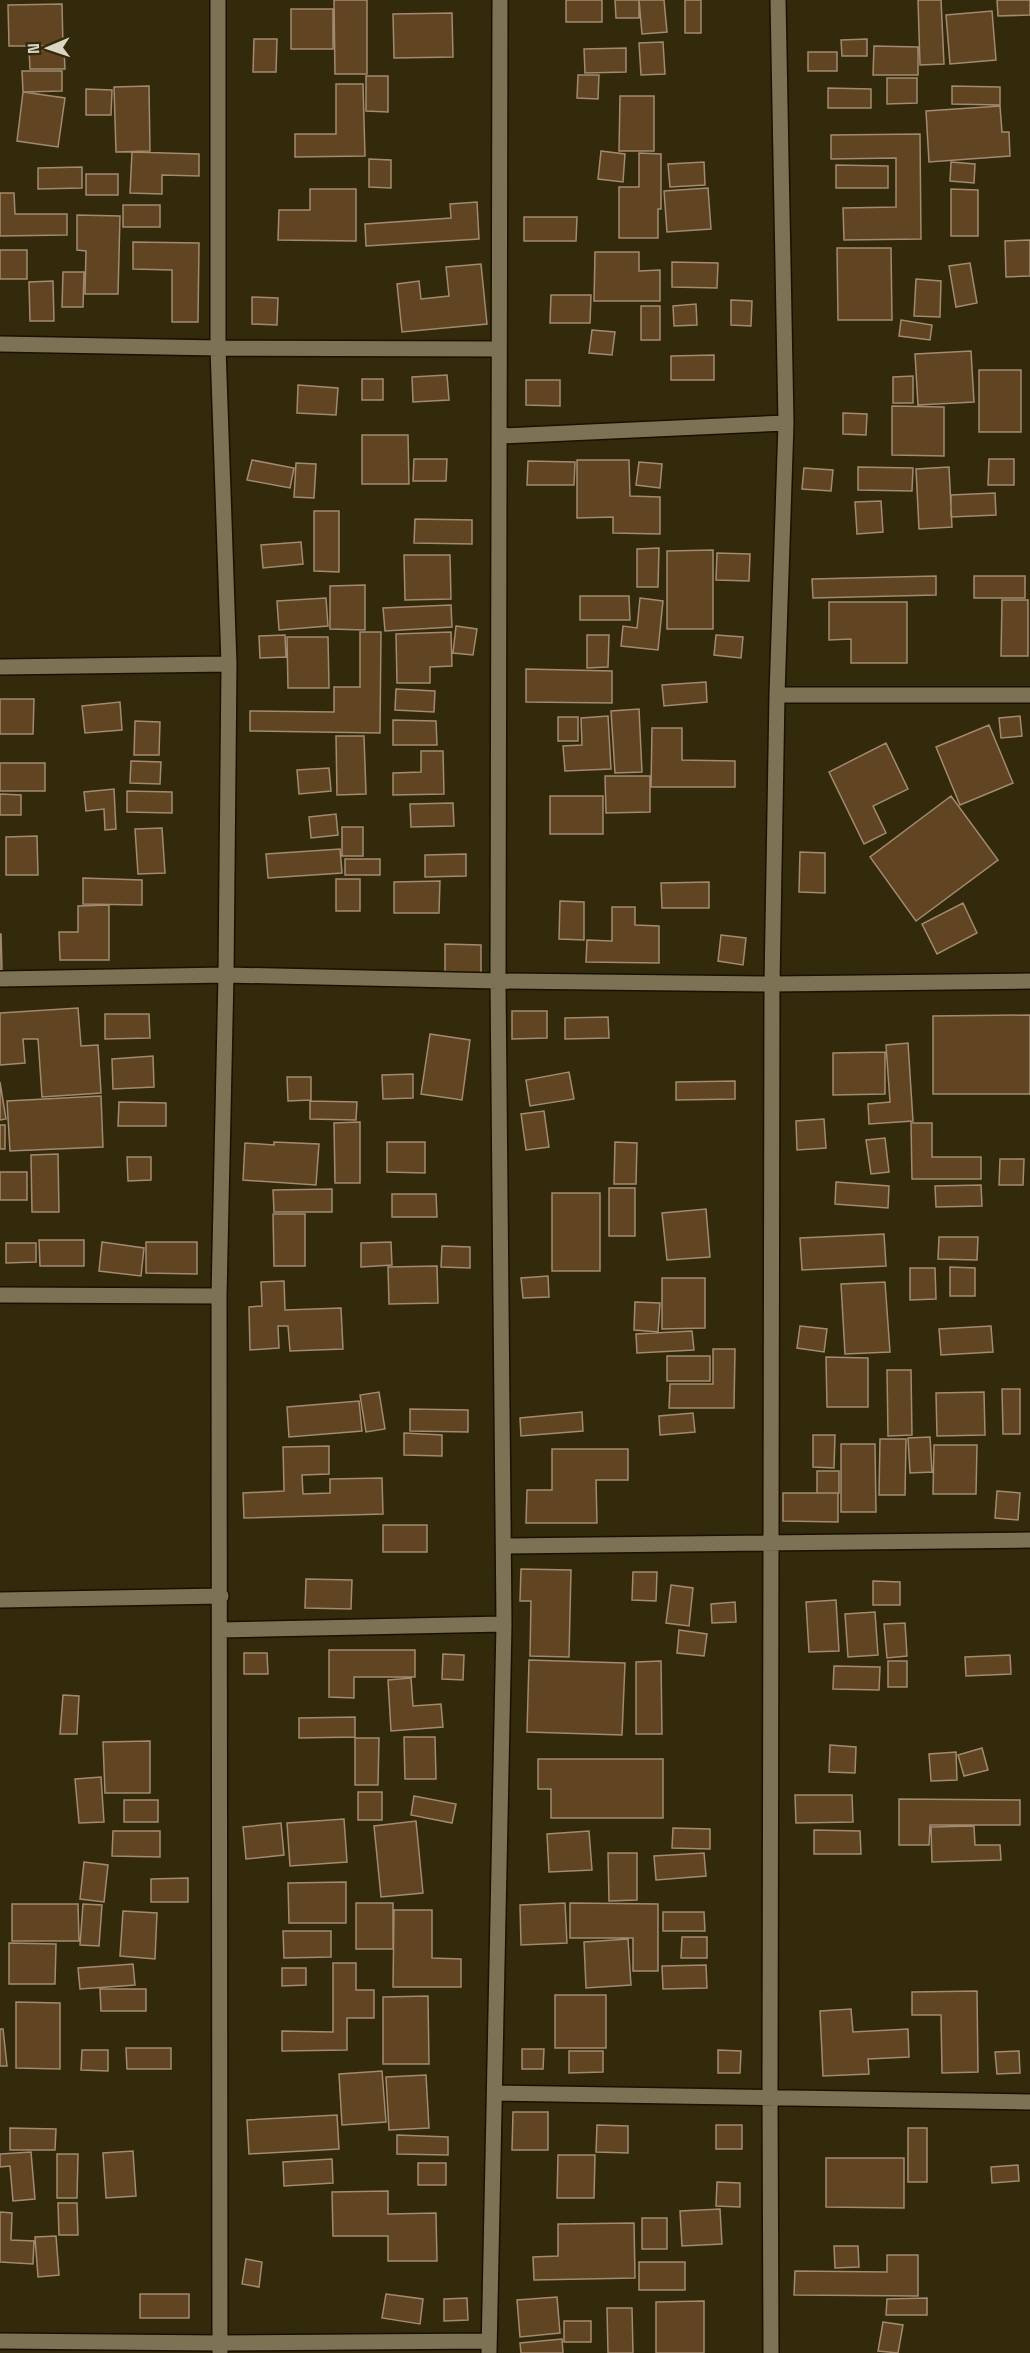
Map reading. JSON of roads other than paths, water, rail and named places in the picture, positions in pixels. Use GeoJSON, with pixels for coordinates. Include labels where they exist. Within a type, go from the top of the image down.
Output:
{"type":"FeatureCollection","features":[{"type":"Feature","properties":{"kind":"street"},"geometry":{"type":"LineString","coordinates":[[218,0],[218,348],[229,664],[226,975],[219,1296],[220,2348]]}},
{"type":"Feature","properties":{"kind":"street"},"geometry":{"type":"LineString","coordinates":[[0,2341],[220,2348],[489,2347],[504,1624],[498,981],[500,0]]}},
{"type":"Feature","properties":{"kind":"street"},"geometry":{"type":"LineString","coordinates":[[771,2353],[772,984],[777,695],[786,423],[778,0]]}},
{"type":"Feature","properties":{"kind":"street"},"geometry":{"type":"LineString","coordinates":[[0,344],[218,348],[498,349]]}},
{"type":"Feature","properties":{"kind":"street"},"geometry":{"type":"LineString","coordinates":[[500,436],[786,423]]}},
{"type":"Feature","properties":{"kind":"street"},"geometry":{"type":"LineString","coordinates":[[0,667],[229,664]]}},
{"type":"Feature","properties":{"kind":"street"},"geometry":{"type":"LineString","coordinates":[[777,695],[1030,695]]}},
{"type":"Feature","properties":{"kind":"street"},"geometry":{"type":"LineString","coordinates":[[0,979],[226,975],[772,984],[1030,981]]}},
{"type":"Feature","properties":{"kind":"street"},"geometry":{"type":"LineString","coordinates":[[0,1295],[219,1296]]}},
{"type":"Feature","properties":{"kind":"street"},"geometry":{"type":"LineString","coordinates":[[504,1546],[1030,1540]]}},
{"type":"Feature","properties":{"kind":"street"},"geometry":{"type":"LineString","coordinates":[[0,1600],[221,1596]]}},
{"type":"Feature","properties":{"kind":"street"},"geometry":{"type":"LineString","coordinates":[[220,1630],[504,1624]]}},
{"type":"Feature","properties":{"kind":"street"},"geometry":{"type":"LineString","coordinates":[[495,2093],[1030,2102]]}}]}
